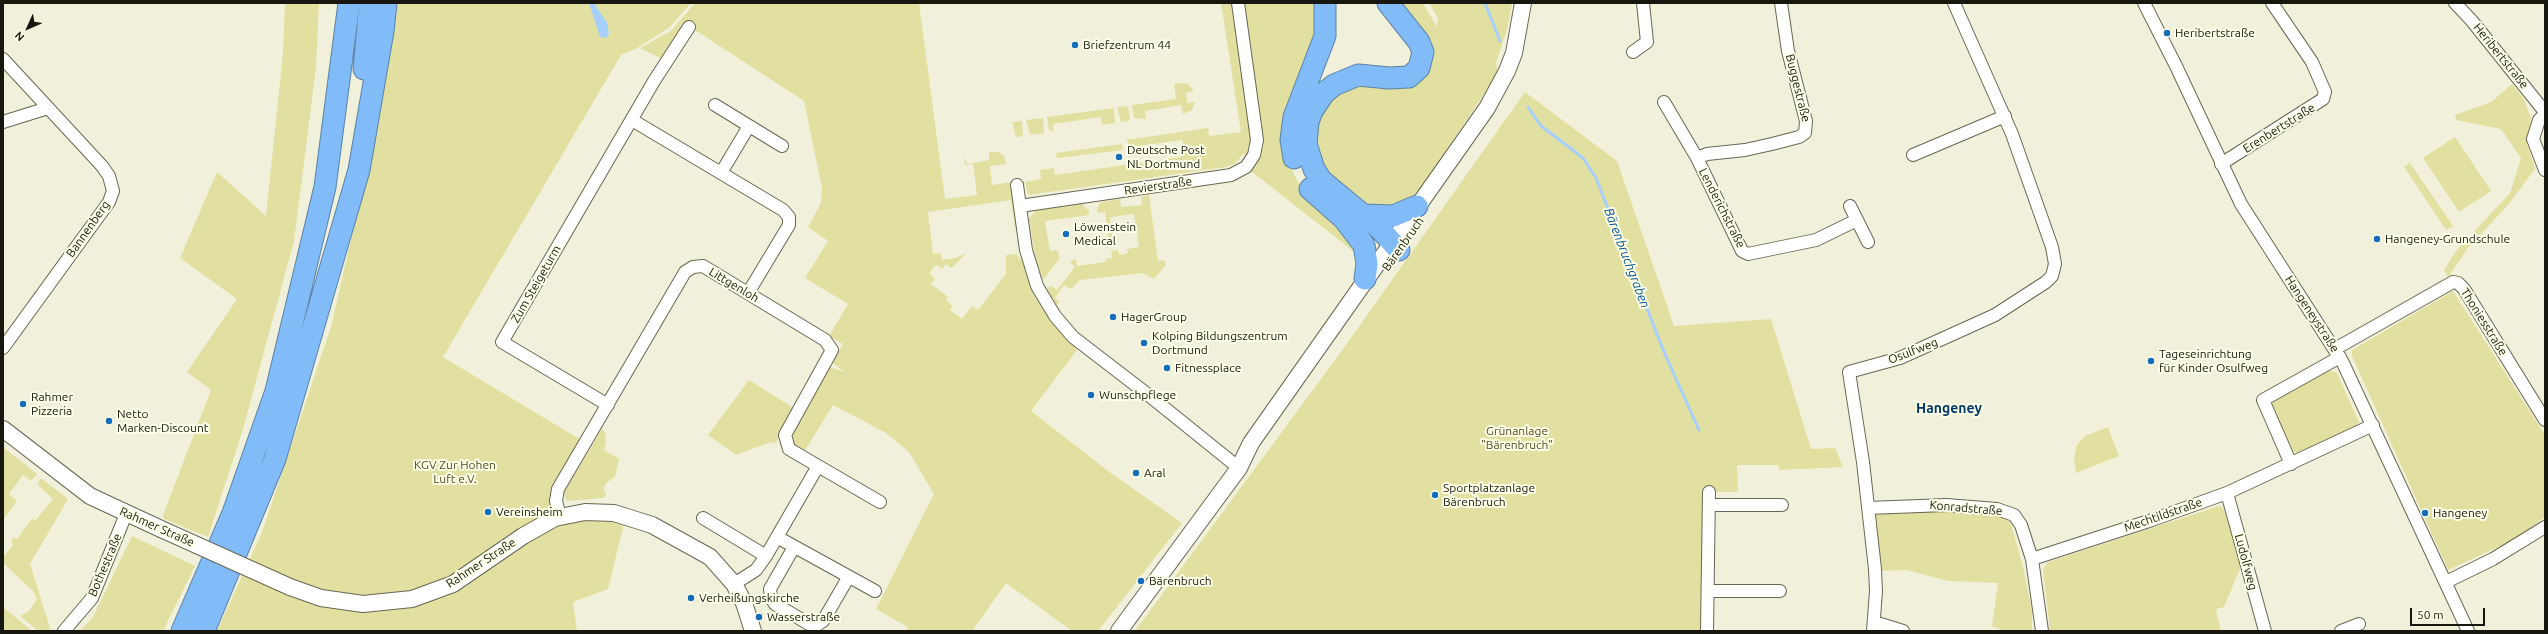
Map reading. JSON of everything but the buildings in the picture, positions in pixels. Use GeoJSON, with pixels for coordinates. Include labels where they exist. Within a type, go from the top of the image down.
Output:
{"type":"FeatureCollection","features":[{"type":"Feature","properties":{"kind":"highway"},"geometry":{"type":"LineString","coordinates":[[340,3],[345,46]]}},
{"type":"Feature","properties":{"kind":"highway"},"geometry":{"type":"LineString","coordinates":[[182,631],[233,513],[276,391],[325,187],[345,46],[349,3]]}},
{"type":"Feature","properties":{"kind":"highway"},"geometry":{"type":"LineString","coordinates":[[345,215],[370,3]]}},
{"type":"Feature","properties":{"kind":"highway"},"geometry":{"type":"LineString","coordinates":[[204,631],[275,459],[359,170],[383,31],[386,3]]}},
{"type":"Feature","properties":{"kind":"highway"},"geometry":{"type":"LineString","coordinates":[[1325,3],[1325,36],[1296,112],[1291,140],[1297,167],[1304,180],[1318,197],[1353,217],[1393,246]]}},
{"type":"Feature","properties":{"kind":"highway"},"geometry":{"type":"LineString","coordinates":[[1365,279],[1367,264],[1364,245],[1353,217],[1314,169],[1307,150],[1306,132],[1310,116],[1317,101],[1334,85],[1358,74],[1389,78],[1408,77],[1419,68],[1423,52],[1419,42],[1388,3]]}},
{"type":"Feature","properties":{"kind":"highway"},"geometry":{"type":"LineString","coordinates":[[1353,217],[1394,216],[1417,206]]}},
{"type":"Feature","properties":{"kind":"main road","name":"Bärenbruch"},"geometry":{"type":"LineString","coordinates":[[1119,631],[1239,468],[1259,449],[1276,426],[1393,246],[1417,206],[1497,90],[1514,53],[1523,3]]}},
{"type":"Feature","properties":{"kind":"main road","name":"Bärenbruch"},"geometry":{"type":"LineString","coordinates":[[1239,468],[1251,443],[1365,279],[1393,246],[1504,100],[1522,55],[1532,3]]}},
{"type":"Feature","properties":{"kind":"main road","name":"Rahmer Straße"},"geometry":{"type":"LineString","coordinates":[[3,429],[79,489],[126,514],[290,587],[320,598],[356,603],[387,603],[412,599],[453,584],[523,536],[560,517],[600,512],[626,515],[642,521],[699,549],[718,565],[734,584],[744,603],[753,631]]}},
{"type":"Feature","properties":{"kind":"street","name":"Revierstraße"},"geometry":{"type":"LineString","coordinates":[[1020,206],[1231,175],[1246,167],[1254,155],[1257,140],[1238,3]]}},
{"type":"Feature","properties":{"kind":"street"},"geometry":{"type":"LineString","coordinates":[[1633,52],[1647,42],[1643,3]]}},
{"type":"Feature","properties":{"kind":"street","name":"Buggestraße"},"geometry":{"type":"LineString","coordinates":[[1696,158],[1707,154],[1745,150],[1772,144],[1799,137],[1805,133],[1806,120],[1788,51],[1781,3]]}},
{"type":"Feature","properties":{"kind":"street","name":"Osulfweg"},"geometry":{"type":"LineString","coordinates":[[1874,626],[1876,580],[1868,508],[1849,372],[1900,358],[1975,326],[2012,306],[2046,282],[2054,270],[2052,247],[2005,116],[1954,3]]}},
{"type":"Feature","properties":{"kind":"street","name":"Hangeneystraße"},"geometry":{"type":"LineString","coordinates":[[2144,3],[2176,66],[2221,164],[2259,234],[2338,353],[2468,631]]}},
{"type":"Feature","properties":{"kind":"street","name":"Erenbertstraße"},"geometry":{"type":"LineString","coordinates":[[2221,164],[2324,99],[2325,92],[2312,62],[2272,3]]}},
{"type":"Feature","properties":{"kind":"street","name":"Heribertstraße"},"geometry":{"type":"LineString","coordinates":[[2455,3],[2472,21],[2545,113]]}},
{"type":"Feature","properties":{"kind":"street","name":"Zum Steigeturm"},"geometry":{"type":"LineString","coordinates":[[608,405],[502,342],[632,120],[689,27]]}},
{"type":"Feature","properties":{"kind":"street","name":"Bannenberg"},"geometry":{"type":"LineString","coordinates":[[3,59],[102,166],[109,176],[113,191],[108,202],[3,348]]}},
{"type":"Feature","properties":{"kind":"street","name":"Lenderichstraße"},"geometry":{"type":"LineString","coordinates":[[1663,103],[1696,158],[1742,252],[1748,254],[1816,240],[1857,220]]}},
{"type":"Feature","properties":{"kind":"street"},"geometry":{"type":"LineString","coordinates":[[715,105],[782,146]]}},
{"type":"Feature","properties":{"kind":"street"},"geometry":{"type":"LineString","coordinates":[[3,122],[48,108]]}},
{"type":"Feature","properties":{"kind":"street"},"geometry":{"type":"LineString","coordinates":[[2545,113],[2539,120],[2533,139],[2545,170]]}},
{"type":"Feature","properties":{"kind":"street"},"geometry":{"type":"LineString","coordinates":[[1913,155],[2005,116]]}},
{"type":"Feature","properties":{"kind":"street"},"geometry":{"type":"LineString","coordinates":[[632,120],[783,210],[789,217],[789,225],[748,293]]}},
{"type":"Feature","properties":{"kind":"street"},"geometry":{"type":"LineString","coordinates":[[721,173],[749,126]]}},
{"type":"Feature","properties":{"kind":"street"},"geometry":{"type":"LineString","coordinates":[[1017,185],[1026,250],[1037,286],[1055,316],[1073,337],[1151,396],[1239,468]]}},
{"type":"Feature","properties":{"kind":"street"},"geometry":{"type":"LineString","coordinates":[[1850,206],[1868,242]]}},
{"type":"Feature","properties":{"kind":"street","name":"Littgenloh"},"geometry":{"type":"LineString","coordinates":[[560,517],[556,501],[558,489],[685,272],[694,267],[703,266],[830,344],[831,356],[785,439],[789,449],[880,502]]}},
{"type":"Feature","properties":{"kind":"street","name":"Thoniesstraße"},"geometry":{"type":"LineString","coordinates":[[2338,353],[2453,282],[2458,283],[2464,289],[2545,420]]}},
{"type":"Feature","properties":{"kind":"street"},"geometry":{"type":"LineString","coordinates":[[2291,464],[2263,400],[2338,353]]}},
{"type":"Feature","properties":{"kind":"street","name":"Mechtildstraße"},"geometry":{"type":"LineString","coordinates":[[2032,558],[2152,520],[2227,493],[2373,426]]}},
{"type":"Feature","properties":{"kind":"street"},"geometry":{"type":"LineString","coordinates":[[734,584],[756,570],[766,556],[818,466]]}},
{"type":"Feature","properties":{"kind":"street"},"geometry":{"type":"LineString","coordinates":[[1707,631],[1709,492]]}},
{"type":"Feature","properties":{"kind":"street","name":"Ludolfweg"},"geometry":{"type":"LineString","coordinates":[[2227,493],[2265,631]]}},
{"type":"Feature","properties":{"kind":"street","name":"Konradstraße"},"geometry":{"type":"LineString","coordinates":[[1868,508],[1923,504],[2003,510],[2014,515],[2019,520],[2032,558],[2042,631]]}},
{"type":"Feature","properties":{"kind":"street"},"geometry":{"type":"LineString","coordinates":[[1709,505],[1782,505]]}},
{"type":"Feature","properties":{"kind":"street","name":"Bothestraße"},"geometry":{"type":"LineString","coordinates":[[64,631],[92,598],[126,514]]}},
{"type":"Feature","properties":{"kind":"street"},"geometry":{"type":"LineString","coordinates":[[704,518],[766,556]]}},
{"type":"Feature","properties":{"kind":"street"},"geometry":{"type":"LineString","coordinates":[[2446,582],[2493,559],[2545,527]]}},
{"type":"Feature","properties":{"kind":"street"},"geometry":{"type":"LineString","coordinates":[[777,537],[848,578],[875,591]]}},
{"type":"Feature","properties":{"kind":"street"},"geometry":{"type":"LineString","coordinates":[[794,547],[770,589],[771,598],[775,604],[809,624],[817,625],[823,621],[848,578]]}},
{"type":"Feature","properties":{"kind":"street"},"geometry":{"type":"LineString","coordinates":[[1708,591],[1780,591]]}},
{"type":"Feature","properties":{"kind":"street"},"geometry":{"type":"LineString","coordinates":[[2341,631],[2358,624]]}},
{"type":"Feature","properties":{"kind":"street"},"geometry":{"type":"LineString","coordinates":[[1874,626],[1903,631]]}},
{"type":"Feature","properties":{"kind":"green space"},"geometry":{"type":"Polygon","coordinates":[[[285,3],[319,3],[316,68],[294,241],[243,429],[208,537],[164,519],[163,515],[211,390],[187,372],[237,299],[180,258],[217,172],[266,216],[283,53],[285,3]]]}},
{"type":"Feature","properties":{"kind":"green space","name":"KGV Zur Hohen Luft e.V."},"geometry":{"type":"Polygon","coordinates":[[[393,3],[691,3],[670,27],[637,48],[621,55],[443,357],[586,443],[558,489],[559,517],[626,515],[608,589],[573,602],[577,631],[217,631],[262,532],[331,327],[365,178],[393,3]]]}},
{"type":"Feature","properties":{"kind":"green space"},"geometry":{"type":"Polygon","coordinates":[[[695,3],[919,3],[945,199],[977,195],[973,164],[965,165],[964,156],[967,164],[989,160],[989,152],[999,152],[1004,156],[1006,164],[990,166],[992,185],[1011,182],[1017,228],[1015,228],[1011,200],[928,212],[933,254],[941,253],[942,260],[956,258],[966,253],[952,268],[946,264],[942,269],[936,265],[929,273],[935,278],[931,284],[948,297],[946,300],[953,306],[950,310],[962,319],[972,306],[978,310],[1006,274],[1006,255],[1016,254],[1022,261],[1035,297],[1053,324],[1077,350],[1031,411],[1108,471],[1182,523],[1098,631],[1072,631],[1006,583],[972,631],[906,631],[908,627],[876,609],[934,494],[909,452],[886,433],[833,405],[804,452],[790,440],[792,431],[830,367],[844,372],[832,362],[843,344],[829,336],[848,304],[805,278],[828,241],[808,227],[821,203],[822,188],[804,101],[692,28],[669,62],[640,48],[671,31],[695,3]]]}},
{"type":"Feature","properties":{"kind":"green space"},"geometry":{"type":"Polygon","coordinates":[[[1221,3],[1318,3],[1319,32],[1286,149],[1294,175],[1305,193],[1354,237],[1358,255],[1247,168],[1244,153],[1235,164],[1226,167],[1028,195],[1025,182],[1041,179],[1040,170],[1054,168],[1055,175],[1181,157],[1180,148],[1184,147],[1182,140],[1130,147],[1126,140],[1208,128],[1209,136],[1241,132],[1221,3]]]}},
{"type":"Feature","properties":{"kind":"green space"},"geometry":{"type":"Polygon","coordinates":[[[1401,3],[1423,3],[1437,27],[1438,18],[1429,3],[1512,3],[1508,26],[1496,63],[1498,73],[1415,197],[1403,207],[1368,209],[1318,165],[1313,124],[1333,93],[1430,64],[1432,42],[1401,3]]]}},
{"type":"Feature","properties":{"kind":"green space"},"geometry":{"type":"Polygon","coordinates":[[[1184,83],[1189,85],[1194,91],[1186,93],[1187,103],[1195,102],[1192,110],[1183,114],[1181,105],[1145,111],[1146,119],[1134,118],[1132,105],[1176,99],[1174,84],[1184,83]]]}},
{"type":"Feature","properties":{"kind":"green space"},"geometry":{"type":"Polygon","coordinates":[[[2512,84],[2524,99],[2531,118],[2527,144],[2535,169],[2508,205],[2468,248],[2448,277],[2444,270],[2456,251],[2510,193],[2521,158],[2501,129],[2456,120],[2455,115],[2491,102],[2512,84]]]}},
{"type":"Feature","properties":{"kind":"green space","name":"Grünanlage \"Bärenbruch\""},"geometry":{"type":"Polygon","coordinates":[[[1525,92],[1617,161],[1674,326],[1771,319],[1811,449],[1835,448],[1843,467],[1780,470],[1778,465],[1737,465],[1738,492],[1709,492],[1707,631],[1135,631],[1346,345],[1525,92]]]}},
{"type":"Feature","properties":{"kind":"green space"},"geometry":{"type":"Polygon","coordinates":[[[1128,106],[1129,121],[1121,122],[1117,107],[1128,106]]]}},
{"type":"Feature","properties":{"kind":"green space"},"geometry":{"type":"Polygon","coordinates":[[[1114,108],[1115,123],[1102,125],[1101,117],[1053,124],[1053,132],[1049,130],[1047,117],[1114,108]]]}},
{"type":"Feature","properties":{"kind":"green space"},"geometry":{"type":"Polygon","coordinates":[[[1043,118],[1044,133],[1030,135],[1026,120],[1043,118]]]}},
{"type":"Feature","properties":{"kind":"green space"},"geometry":{"type":"Polygon","coordinates":[[[1022,121],[1023,136],[1016,137],[1012,122],[1022,121]]]}},
{"type":"Feature","properties":{"kind":"green space"},"geometry":{"type":"Polygon","coordinates":[[[2455,137],[2491,191],[2459,212],[2423,158],[2455,137]]]}},
{"type":"Feature","properties":{"kind":"green space"},"geometry":{"type":"Polygon","coordinates":[[[1122,144],[1123,150],[1057,158],[1056,153],[1122,144]]]}},
{"type":"Feature","properties":{"kind":"green space"},"geometry":{"type":"Polygon","coordinates":[[[2410,163],[2453,226],[2446,230],[2404,167],[2410,163]]]}},
{"type":"Feature","properties":{"kind":"green space"},"geometry":{"type":"Polygon","coordinates":[[[1149,195],[1158,261],[1164,260],[1166,265],[1154,279],[1143,273],[1080,280],[1071,289],[1064,285],[1055,298],[1060,302],[1057,305],[1046,289],[1051,286],[1057,290],[1075,267],[1070,262],[1072,260],[1076,259],[1077,266],[1106,262],[1105,259],[1112,258],[1111,251],[1118,250],[1119,255],[1128,253],[1127,249],[1139,247],[1134,214],[1110,217],[1113,240],[1109,241],[1105,212],[1098,213],[1097,208],[1101,202],[1120,199],[1121,207],[1142,205],[1141,197],[1149,195]]]}},
{"type":"Feature","properties":{"kind":"green space"},"geometry":{"type":"Polygon","coordinates":[[[1082,204],[1089,211],[1089,215],[1045,221],[1050,251],[1058,250],[1059,259],[1043,280],[1036,262],[1029,219],[1036,210],[1082,204]]]}},
{"type":"Feature","properties":{"kind":"green space"},"geometry":{"type":"Polygon","coordinates":[[[2453,291],[2545,435],[2545,517],[2514,540],[2448,570],[2352,356],[2352,350],[2453,291]]]}},
{"type":"Feature","properties":{"kind":"green space"},"geometry":{"type":"Polygon","coordinates":[[[2326,369],[2337,373],[2359,422],[2358,425],[2298,453],[2287,449],[2268,404],[2272,399],[2326,369]]]}},
{"type":"Feature","properties":{"kind":"green space"},"geometry":{"type":"Polygon","coordinates":[[[749,380],[795,409],[775,444],[771,442],[736,455],[708,435],[749,380]]]}},
{"type":"Feature","properties":{"kind":"green space"},"geometry":{"type":"Polygon","coordinates":[[[2108,427],[2119,456],[2076,473],[2074,457],[2077,445],[2085,436],[2108,427]]]}},
{"type":"Feature","properties":{"kind":"green space"},"geometry":{"type":"Polygon","coordinates":[[[602,429],[605,433],[606,443],[604,450],[619,459],[615,477],[606,483],[604,488],[606,495],[603,498],[567,501],[564,492],[602,429]]]}},
{"type":"Feature","properties":{"kind":"green space"},"geometry":{"type":"Polygon","coordinates":[[[3,447],[37,474],[31,481],[23,475],[9,494],[17,501],[3,520],[3,447]]]}},
{"type":"Feature","properties":{"kind":"green space"},"geometry":{"type":"Polygon","coordinates":[[[41,478],[68,499],[30,564],[51,631],[38,631],[20,616],[29,611],[37,599],[33,591],[3,563],[3,557],[13,545],[11,542],[14,537],[17,539],[32,518],[35,521],[53,499],[37,484],[41,478]]]}},
{"type":"Feature","properties":{"kind":"green space"},"geometry":{"type":"Polygon","coordinates":[[[2219,506],[2223,508],[2242,564],[2224,607],[2216,609],[2221,631],[2050,631],[2043,569],[2048,562],[2219,506]]]}},
{"type":"Feature","properties":{"kind":"green space"},"geometry":{"type":"Polygon","coordinates":[[[1944,511],[2005,517],[2011,524],[2023,567],[2032,611],[2032,631],[2005,631],[1992,626],[1998,583],[1948,581],[1906,570],[1878,571],[1874,517],[1879,514],[1944,511]]]}},
{"type":"Feature","properties":{"kind":"green space"},"geometry":{"type":"Polygon","coordinates":[[[132,536],[195,566],[163,631],[80,631],[93,617],[132,536]]]}},
{"type":"Feature","properties":{"kind":"green space"},"geometry":{"type":"Polygon","coordinates":[[[3,607],[32,631],[3,631],[3,607]]]}},
{"type":"Feature","properties":{"kind":"water"},"geometry":{"type":"Polygon","coordinates":[[[589,3],[594,3],[607,23],[609,34],[606,38],[600,37],[589,3]]]}},
{"type":"Feature","properties":{"kind":"waterway","name":"Bärenbruchgraben"},"geometry":{"type":"LineString","coordinates":[[1485,3],[1500,41]]}},
{"type":"Feature","properties":{"kind":"waterway","name":"Bärenbruchgraben"},"geometry":{"type":"LineString","coordinates":[[1528,107],[1540,125],[1583,158],[1596,178],[1664,352],[1699,430]]}},
{"type":"Feature","properties":{"kind":"place","name":"Heribertstraße"},"geometry":{"type":"Point","coordinates":[2167,33]}},
{"type":"Feature","properties":{"kind":"place","name":"Briefzentrum 44"},"geometry":{"type":"Point","coordinates":[1075,45]}},
{"type":"Feature","properties":{"kind":"place","name":"Deutsche Post NL Dortmund"},"geometry":{"type":"Point","coordinates":[1119,157]}},
{"type":"Feature","properties":{"kind":"place","name":"Löwenstein Medical"},"geometry":{"type":"Point","coordinates":[1066,234]}},
{"type":"Feature","properties":{"kind":"place","name":"Hangeney-Grundschule"},"geometry":{"type":"Point","coordinates":[2377,239]}},
{"type":"Feature","properties":{"kind":"place","name":"HagerGroup"},"geometry":{"type":"Point","coordinates":[1113,317]}},
{"type":"Feature","properties":{"kind":"place","name":"Kolping Bildungszentrum Dortmund"},"geometry":{"type":"Point","coordinates":[1144,343]}},
{"type":"Feature","properties":{"kind":"place","name":"Tageseinrichtung für Kinder Osulfweg"},"geometry":{"type":"Point","coordinates":[2151,361]}},
{"type":"Feature","properties":{"kind":"place","name":"Fitnessplace"},"geometry":{"type":"Point","coordinates":[1167,368]}},
{"type":"Feature","properties":{"kind":"place","name":"Wunschpflege"},"geometry":{"type":"Point","coordinates":[1091,395]}},
{"type":"Feature","properties":{"kind":"place","name":"Rahmer Pizzeria"},"geometry":{"type":"Point","coordinates":[23,404]}},
{"type":"Feature","properties":{"kind":"place","name":"Netto Marken-Discount"},"geometry":{"type":"Point","coordinates":[109,421]}},
{"type":"Feature","properties":{"kind":"place","name":"Aral"},"geometry":{"type":"Point","coordinates":[1136,473]}},
{"type":"Feature","properties":{"kind":"place","name":"Sportplatzanlage Bärenbruch"},"geometry":{"type":"Point","coordinates":[1435,495]}},
{"type":"Feature","properties":{"kind":"place","name":"Vereinsheim"},"geometry":{"type":"Point","coordinates":[488,512]}},
{"type":"Feature","properties":{"kind":"place","name":"Hangeney"},"geometry":{"type":"Point","coordinates":[2425,513]}},
{"type":"Feature","properties":{"kind":"place","name":"Bärenbruch"},"geometry":{"type":"Point","coordinates":[1141,581]}},
{"type":"Feature","properties":{"kind":"place","name":"Verheißungskirche"},"geometry":{"type":"Point","coordinates":[691,598]}},
{"type":"Feature","properties":{"kind":"place","name":"Wasserstraße"},"geometry":{"type":"Point","coordinates":[759,617]}},
{"type":"Feature","properties":{"kind":"district","name":"Hangeney"},"geometry":{"type":"Point","coordinates":[1949,408]}}]}
